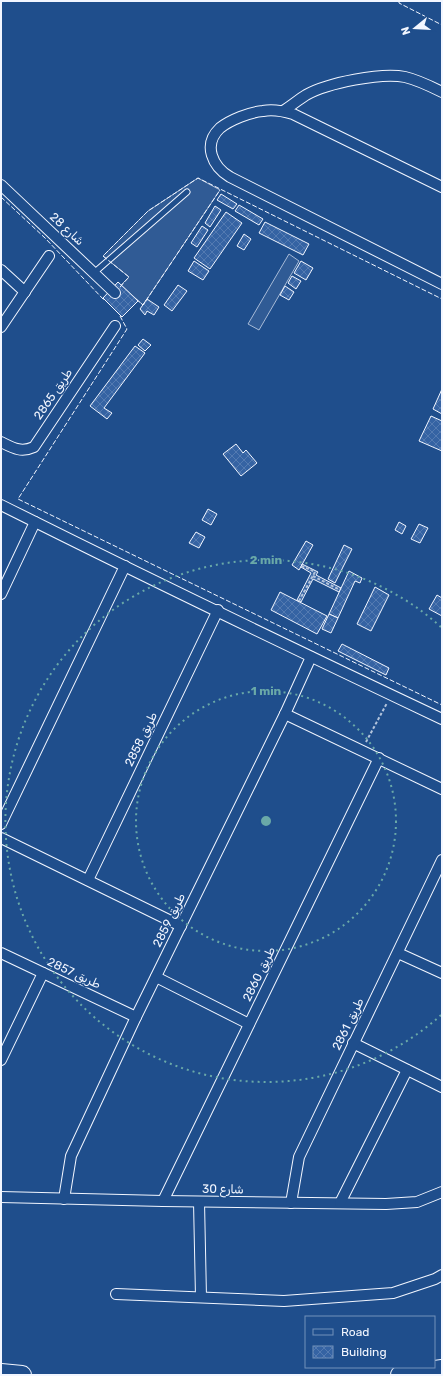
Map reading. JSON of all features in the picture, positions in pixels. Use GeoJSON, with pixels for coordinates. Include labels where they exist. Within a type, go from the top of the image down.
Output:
{"type":"FeatureCollection","features":[{"type":"Feature","properties":{"kind":"highway"},"geometry":{"type":"LineString","coordinates":[[400,1375],[442,1368]]}},
{"type":"Feature","properties":{"kind":"highway"},"geometry":{"type":"LineString","coordinates":[[1,1373],[22,1375]]}},
{"type":"Feature","properties":{"kind":"street"},"geometry":{"type":"LineString","coordinates":[[283,111],[307,95],[319,90],[370,77],[405,77],[416,80],[442,92]]}},
{"type":"Feature","properties":{"kind":"street"},"geometry":{"type":"LineString","coordinates":[[442,187],[293,114],[283,111],[273,110],[252,113],[220,128],[213,138],[211,150],[213,161],[220,171],[442,284]]}},
{"type":"Feature","properties":{"kind":"street","name":"شارع 28"},"geometry":{"type":"LineString","coordinates":[[1,185],[95,272],[115,293]]}},
{"type":"Feature","properties":{"kind":"street"},"geometry":{"type":"LineString","coordinates":[[1,327],[49,256]]}},
{"type":"Feature","properties":{"kind":"street"},"geometry":{"type":"LineString","coordinates":[[1,270],[24,292]]}},
{"type":"Feature","properties":{"kind":"street","name":"طريق 2865"},"geometry":{"type":"LineString","coordinates":[[1,442],[18,450],[26,450],[34,447],[115,326]]}},
{"type":"Feature","properties":{"kind":"street"},"geometry":{"type":"LineString","coordinates":[[1,505],[218,610],[311,657],[442,719]]}},
{"type":"Feature","properties":{"kind":"street"},"geometry":{"type":"LineString","coordinates":[[1,594],[35,522]]}},
{"type":"Feature","properties":{"kind":"street"},"geometry":{"type":"LineString","coordinates":[[1,824],[125,566]]}},
{"type":"Feature","properties":{"kind":"street","name":"طريق 2858"},"geometry":{"type":"LineString","coordinates":[[88,880],[218,610]]}},
{"type":"Feature","properties":{"kind":"street","name":"طريق 2859"},"geometry":{"type":"LineString","coordinates":[[64,1199],[71,1156],[136,1017],[285,714],[311,657]]}},
{"type":"Feature","properties":{"kind":"street"},"geometry":{"type":"LineString","coordinates":[[285,714],[442,789]]}},
{"type":"Feature","properties":{"kind":"street","name":"طريق 2860"},"geometry":{"type":"LineString","coordinates":[[163,1201],[379,758]]}},
{"type":"Feature","properties":{"kind":"street"},"geometry":{"type":"LineString","coordinates":[[1,838],[181,926]]}},
{"type":"Feature","properties":{"kind":"street","name":"طريق 2861"},"geometry":{"type":"LineString","coordinates":[[291,1203],[299,1157],[442,860]]}},
{"type":"Feature","properties":{"kind":"street","name":"طريق 2857"},"geometry":{"type":"LineString","coordinates":[[1,952],[136,1017]]}},
{"type":"Feature","properties":{"kind":"street"},"geometry":{"type":"LineString","coordinates":[[398,953],[442,973]]}},
{"type":"Feature","properties":{"kind":"street"},"geometry":{"type":"LineString","coordinates":[[1,1060],[43,973]]}},
{"type":"Feature","properties":{"kind":"street"},"geometry":{"type":"LineString","coordinates":[[156,977],[249,1024]]}},
{"type":"Feature","properties":{"kind":"street"},"geometry":{"type":"LineString","coordinates":[[353,1043],[442,1087]]}},
{"type":"Feature","properties":{"kind":"street"},"geometry":{"type":"LineString","coordinates":[[340,1203],[407,1070]]}},
{"type":"Feature","properties":{"kind":"street","name":"شارع 30"},"geometry":{"type":"LineString","coordinates":[[1,1197],[199,1202],[386,1204],[417,1202],[442,1192]]}},
{"type":"Feature","properties":{"kind":"street"},"geometry":{"type":"LineString","coordinates":[[199,1202],[201,1297]]}},
{"type":"Feature","properties":{"kind":"street"},"geometry":{"type":"LineString","coordinates":[[116,1294],[284,1301],[393,1293],[436,1279],[442,1274]]}},
{"type":"Feature","properties":{"kind":"lane"},"geometry":{"type":"LineString","coordinates":[[95,272],[187,192]]}},
{"type":"Feature","properties":{"kind":"path"},"geometry":{"type":"LineString","coordinates":[[299,601],[315,572],[302,566]]}},
{"type":"Feature","properties":{"kind":"path"},"geometry":{"type":"LineString","coordinates":[[312,576],[340,590]]}},
{"type":"Feature","properties":{"kind":"path"},"geometry":{"type":"LineString","coordinates":[[362,750],[392,695]]}},
{"type":"Feature","properties":{"kind":"shaded area"},"geometry":{"type":"Polygon","coordinates":[[[198,178],[220,190],[143,305],[121,285],[129,277],[103,256],[148,211],[198,178]]]}},
{"type":"Feature","properties":{"kind":"shaded area"},"geometry":{"type":"Polygon","coordinates":[[[289,254],[299,261],[259,330],[248,324],[289,254]]]}},
{"type":"Feature","properties":{"kind":"building"},"geometry":{"type":"Polygon","coordinates":[[[221,194],[237,204],[233,209],[217,200],[221,194]]]}},
{"type":"Feature","properties":{"kind":"building"},"geometry":{"type":"Polygon","coordinates":[[[239,205],[263,219],[259,225],[235,211],[239,205]]]}},
{"type":"Feature","properties":{"kind":"building"},"geometry":{"type":"Polygon","coordinates":[[[215,206],[221,210],[210,227],[205,223],[215,206]]]}},
{"type":"Feature","properties":{"kind":"building"},"geometry":{"type":"Polygon","coordinates":[[[226,212],[242,223],[210,269],[194,258],[226,212]]]}},
{"type":"Feature","properties":{"kind":"building"},"geometry":{"type":"Polygon","coordinates":[[[265,222],[309,244],[303,255],[259,233],[265,222]]]}},
{"type":"Feature","properties":{"kind":"building"},"geometry":{"type":"Polygon","coordinates":[[[202,226],[208,230],[197,247],[191,243],[202,226]]]}},
{"type":"Feature","properties":{"kind":"building"},"geometry":{"type":"Polygon","coordinates":[[[244,234],[251,239],[244,250],[237,246],[244,234]]]}},
{"type":"Feature","properties":{"kind":"building"},"geometry":{"type":"Polygon","coordinates":[[[194,261],[209,271],[203,280],[188,271],[194,261]]]}},
{"type":"Feature","properties":{"kind":"building"},"geometry":{"type":"Polygon","coordinates":[[[301,261],[313,268],[306,280],[294,273],[301,261]]]}},
{"type":"Feature","properties":{"kind":"building"},"geometry":{"type":"Polygon","coordinates":[[[292,276],[301,281],[296,289],[288,283],[292,276]]]}},
{"type":"Feature","properties":{"kind":"building"},"geometry":{"type":"Polygon","coordinates":[[[118,282],[138,301],[122,317],[103,298],[118,282]]]}},
{"type":"Feature","properties":{"kind":"building"},"geometry":{"type":"Polygon","coordinates":[[[178,285],[187,291],[172,311],[164,305],[178,285]]]}},
{"type":"Feature","properties":{"kind":"building"},"geometry":{"type":"Polygon","coordinates":[[[285,286],[294,292],[289,300],[280,295],[285,286]]]}},
{"type":"Feature","properties":{"kind":"building"},"geometry":{"type":"Polygon","coordinates":[[[147,299],[159,307],[154,315],[147,311],[145,315],[140,309],[147,299]]]}},
{"type":"Feature","properties":{"kind":"building"},"geometry":{"type":"Polygon","coordinates":[[[143,339],[151,345],[145,351],[138,345],[143,339]]]}},
{"type":"Feature","properties":{"kind":"building"},"geometry":{"type":"Polygon","coordinates":[[[135,346],[145,353],[104,408],[112,413],[107,419],[90,406],[135,346]]]}},
{"type":"Feature","properties":{"kind":"building"},"geometry":{"type":"Polygon","coordinates":[[[442,389],[442,414],[433,409],[442,389]]]}},
{"type":"Feature","properties":{"kind":"building"},"geometry":{"type":"Polygon","coordinates":[[[431,416],[442,421],[442,451],[419,441],[431,416]]]}},
{"type":"Feature","properties":{"kind":"building"},"geometry":{"type":"Polygon","coordinates":[[[236,444],[243,453],[246,450],[257,463],[241,476],[223,454],[236,444]]]}},
{"type":"Feature","properties":{"kind":"building"},"geometry":{"type":"Polygon","coordinates":[[[208,509],[217,514],[211,525],[202,520],[208,509]]]}},
{"type":"Feature","properties":{"kind":"building"},"geometry":{"type":"Polygon","coordinates":[[[399,522],[406,526],[402,534],[395,530],[399,522]]]}},
{"type":"Feature","properties":{"kind":"building"},"geometry":{"type":"Polygon","coordinates":[[[419,524],[428,528],[420,543],[411,539],[419,524]]]}},
{"type":"Feature","properties":{"kind":"building"},"geometry":{"type":"Polygon","coordinates":[[[196,532],[205,537],[199,548],[189,543],[196,532]]]}},
{"type":"Feature","properties":{"kind":"building"},"geometry":{"type":"Polygon","coordinates":[[[306,541],[313,545],[299,570],[292,565],[306,541]]]}},
{"type":"Feature","properties":{"kind":"building"},"geometry":{"type":"Polygon","coordinates":[[[344,545],[352,549],[335,583],[328,579],[344,545]]]}},
{"type":"Feature","properties":{"kind":"building"},"geometry":{"type":"Polygon","coordinates":[[[302,564],[318,572],[316,575],[341,588],[339,592],[313,579],[301,602],[297,600],[311,573],[301,567],[302,564]]]}},
{"type":"Feature","properties":{"kind":"building"},"geometry":{"type":"Polygon","coordinates":[[[349,571],[362,578],[360,583],[355,581],[338,618],[329,614],[349,571]]]}},
{"type":"Feature","properties":{"kind":"building"},"geometry":{"type":"Polygon","coordinates":[[[375,587],[389,595],[371,631],[357,624],[375,587]]]}},
{"type":"Feature","properties":{"kind":"building"},"geometry":{"type":"Polygon","coordinates":[[[280,592],[327,616],[317,634],[271,610],[280,592]]]}},
{"type":"Feature","properties":{"kind":"building"},"geometry":{"type":"Polygon","coordinates":[[[437,595],[442,598],[442,616],[429,609],[437,595]]]}},
{"type":"Feature","properties":{"kind":"building"},"geometry":{"type":"Polygon","coordinates":[[[329,614],[338,618],[331,633],[322,629],[329,614]]]}},
{"type":"Feature","properties":{"kind":"building"},"geometry":{"type":"Polygon","coordinates":[[[342,644],[389,668],[386,675],[338,651],[342,644]]]}},
{"type":"Feature","properties":{"kind":"fence"},"geometry":{"type":"LineString","coordinates":[[399,1],[399,3],[442,25]]}},
{"type":"Feature","properties":{"kind":"fence"},"geometry":{"type":"LineString","coordinates":[[120,287],[129,277],[103,256],[148,211],[198,178],[442,299]]}},
{"type":"Feature","properties":{"kind":"fence"},"geometry":{"type":"LineString","coordinates":[[136,299],[143,305],[220,190]]}},
{"type":"Feature","properties":{"kind":"fence"},"geometry":{"type":"LineString","coordinates":[[1,197],[45,238],[104,300]]}},
{"type":"Feature","properties":{"kind":"fence"},"geometry":{"type":"LineString","coordinates":[[120,316],[127,329],[18,499],[442,705]]}}]}
